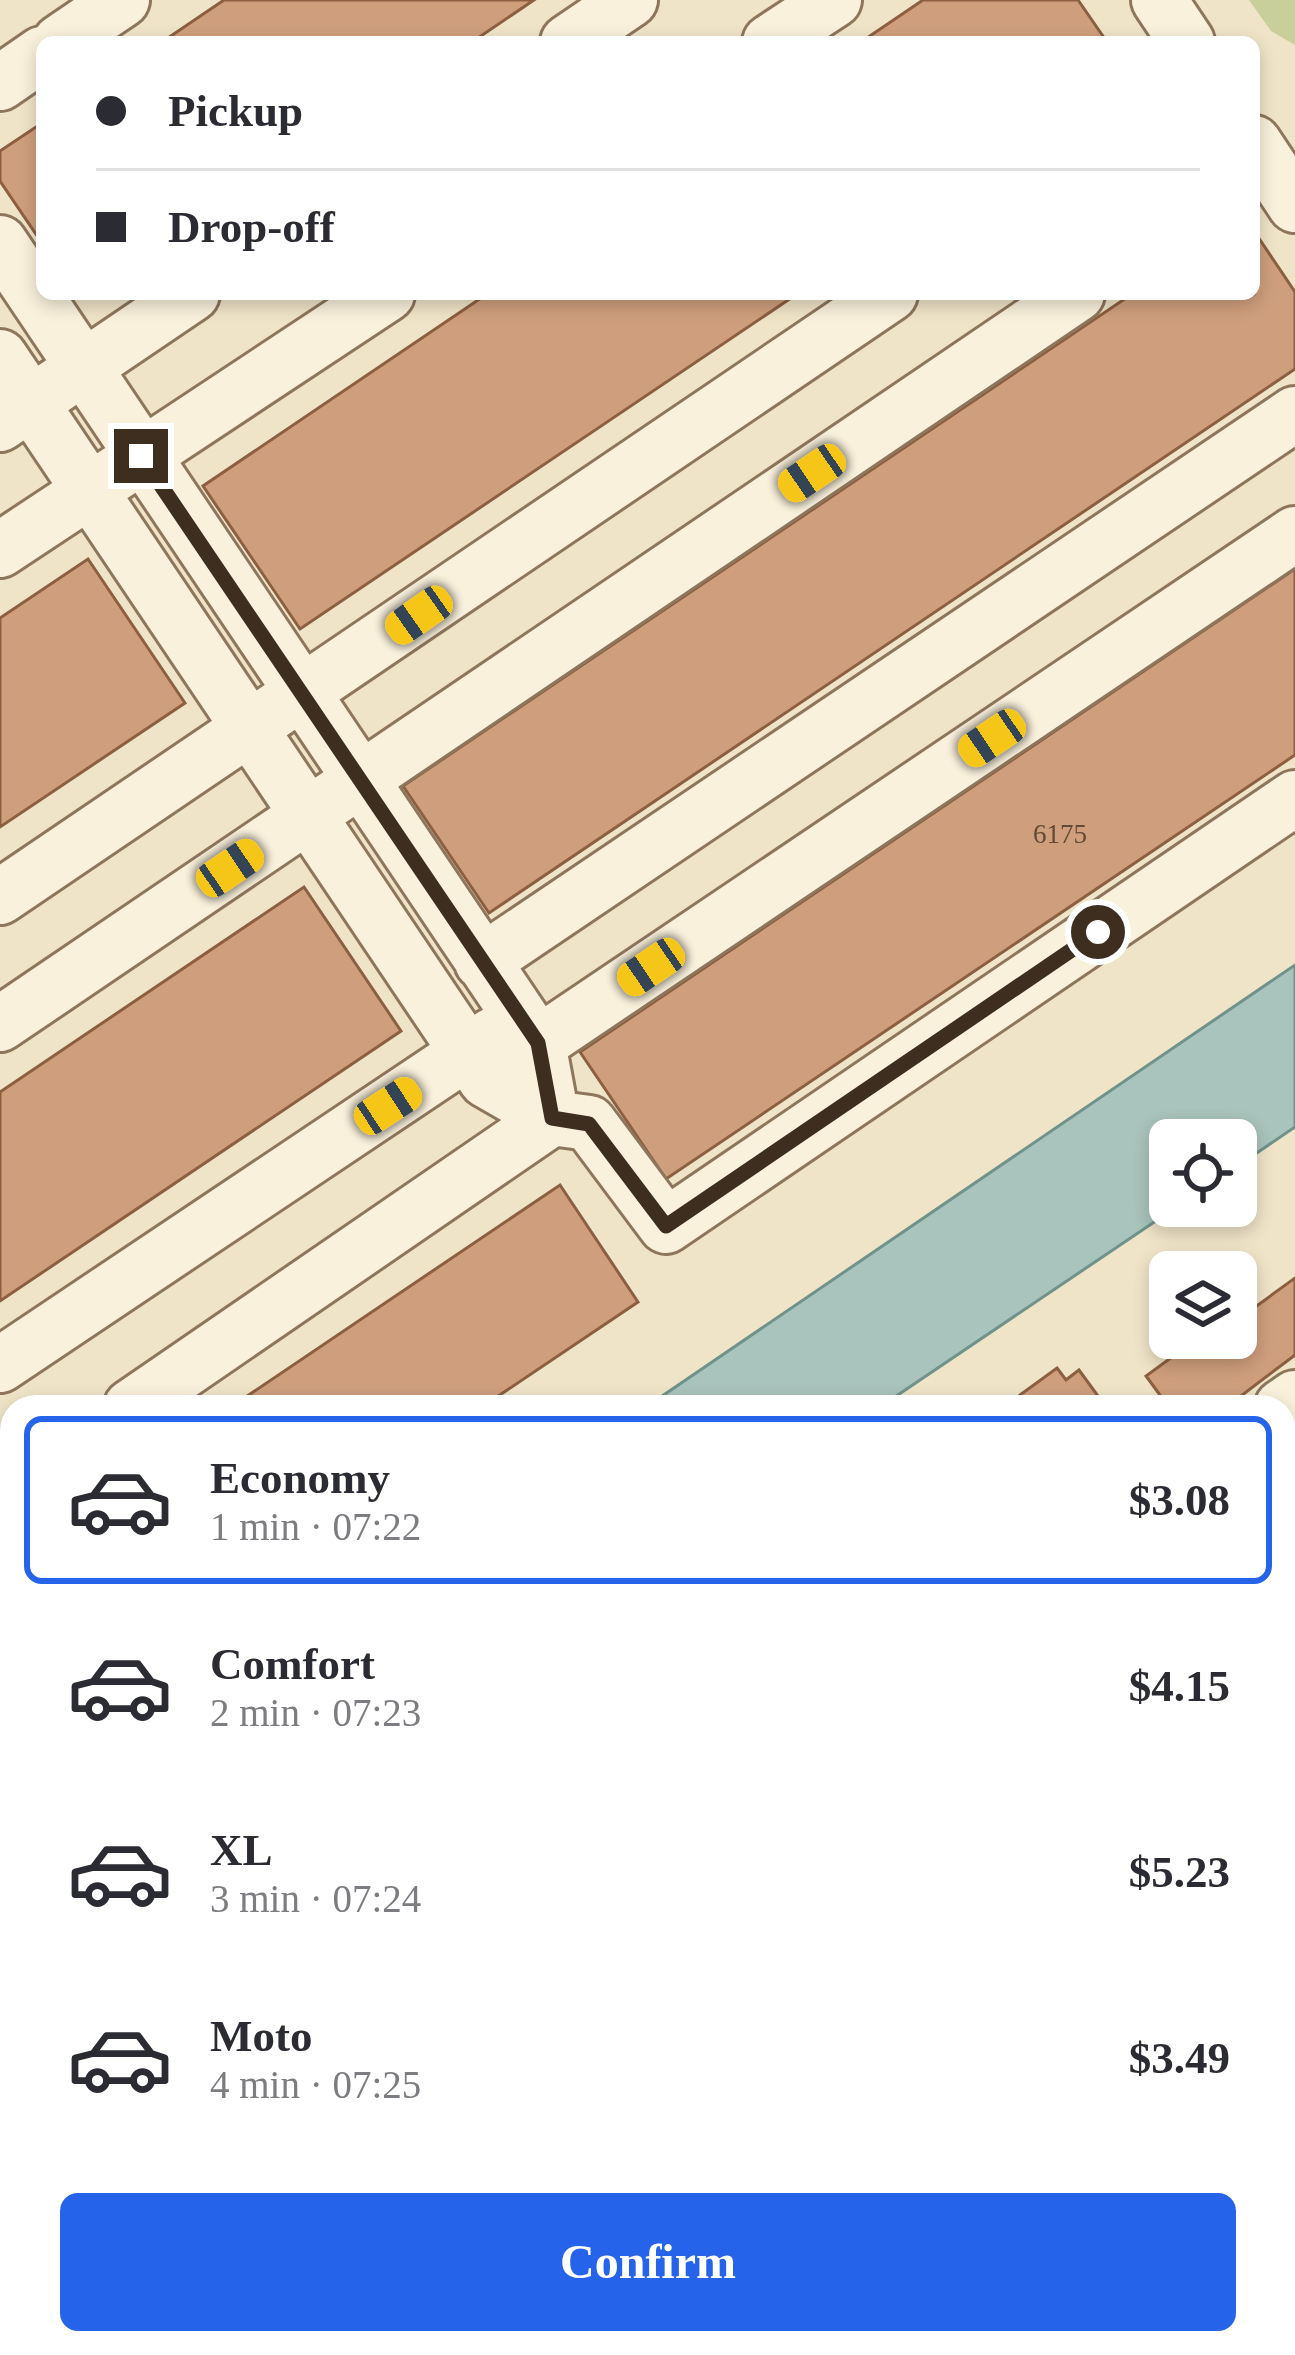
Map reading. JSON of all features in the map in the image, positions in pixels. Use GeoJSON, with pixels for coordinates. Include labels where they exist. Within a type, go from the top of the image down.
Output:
{"type":"FeatureCollection","features":[{"type":"Feature","properties":{"kind":"street"},"geometry":{"type":"LineString","coordinates":[[69,36],[122,0]]}},
{"type":"Feature","properties":{"kind":"street"},"geometry":{"type":"LineString","coordinates":[[577,36],[630,0]]}},
{"type":"Feature","properties":{"kind":"street"},"geometry":{"type":"LineString","coordinates":[[779,36],[834,0]]}},
{"type":"Feature","properties":{"kind":"street"},"geometry":{"type":"LineString","coordinates":[[1159,0],[1183,36]]}},
{"type":"Feature","properties":{"kind":"street"},"geometry":{"type":"LineString","coordinates":[[0,83],[36,58]]}},
{"type":"Feature","properties":{"kind":"street"},"geometry":{"type":"LineString","coordinates":[[0,243],[36,298]]}},
{"type":"Feature","properties":{"kind":"street"},"geometry":{"type":"LineString","coordinates":[[37,300],[529,1030],[552,1118]]}},
{"type":"Feature","properties":{"kind":"street"},"geometry":{"type":"LineString","coordinates":[[16,414],[183,300]]}},
{"type":"Feature","properties":{"kind":"street"},"geometry":{"type":"LineString","coordinates":[[0,550],[378,300]]}},
{"type":"Feature","properties":{"kind":"street"},"geometry":{"type":"LineString","coordinates":[[0,897],[881,300]]}},
{"type":"Feature","properties":{"kind":"street"},"geometry":{"type":"LineString","coordinates":[[0,1024],[1068,300]]}},
{"type":"Feature","properties":{"kind":"street"},"geometry":{"type":"LineString","coordinates":[[0,356],[16,414],[88,490],[476,1067],[552,1118],[589,1124],[666,1226],[1295,798]]}},
{"type":"Feature","properties":{"kind":"street"},"geometry":{"type":"LineString","coordinates":[[482,962],[1295,414]]}},
{"type":"Feature","properties":{"kind":"street"},"geometry":{"type":"LineString","coordinates":[[0,1365],[476,1067],[1295,534]]}},
{"type":"Feature","properties":{"kind":"street"},"geometry":{"type":"LineString","coordinates":[[148,1395],[552,1118]]}},
{"type":"Feature","properties":{"kind":"green space"},"geometry":{"type":"Polygon","coordinates":[[[1249,0],[1295,0],[1295,45],[1271,31],[1249,0]]]}},
{"type":"Feature","properties":{"kind":"water"},"geometry":{"type":"Polygon","coordinates":[[[1295,965],[1295,1127],[1257,1153],[1257,1119],[1149,1119],[1149,1226],[898,1395],[664,1395],[1295,965]]]}},
{"type":"Feature","properties":{"kind":"building"},"geometry":{"type":"Polygon","coordinates":[[[224,0],[534,0],[481,36],[171,36],[224,0]]]}},
{"type":"Feature","properties":{"kind":"building"},"geometry":{"type":"Polygon","coordinates":[[[923,0],[1078,0],[1103,36],[870,36],[923,0]]]}},
{"type":"Feature","properties":{"kind":"building"},"geometry":{"type":"Polygon","coordinates":[[[36,127],[36,234],[0,181],[0,151],[36,127]]]}},
{"type":"Feature","properties":{"kind":"building"},"geometry":{"type":"Polygon","coordinates":[[[1260,240],[1295,292],[1295,369],[489,913],[403,786],[1123,300],[1260,300],[1260,240]]]}},
{"type":"Feature","properties":{"kind":"building"},"geometry":{"type":"Polygon","coordinates":[[[478,300],[788,300],[300,629],[203,486],[478,300]]]}},
{"type":"Feature","properties":{"kind":"building"},"geometry":{"type":"Polygon","coordinates":[[[88,559],[185,703],[0,827],[0,618],[88,559]]]}},
{"type":"Feature","properties":{"kind":"building"},"geometry":{"type":"Polygon","coordinates":[[[1295,569],[1295,755],[666,1179],[580,1052],[1295,569]]]}},
{"type":"Feature","properties":{"kind":"building"},"geometry":{"type":"Polygon","coordinates":[[[304,887],[401,1031],[0,1301],[0,1092],[304,887]]]}},
{"type":"Feature","properties":{"kind":"building"},"geometry":{"type":"Polygon","coordinates":[[[560,1185],[638,1302],[500,1395],[249,1395],[560,1185]]]}},
{"type":"Feature","properties":{"kind":"building"},"geometry":{"type":"Polygon","coordinates":[[[1295,1278],[1295,1355],[1242,1395],[1160,1395],[1146,1376],[1169,1359],[1257,1359],[1257,1306],[1295,1278]]]}},
{"type":"Feature","properties":{"kind":"building"},"geometry":{"type":"Polygon","coordinates":[[[1057,1368],[1066,1380],[1079,1370],[1097,1395],[1020,1395],[1057,1368]]]}},
{"type":"Feature","properties":{"kind":"route"},"geometry":{"type":"LineString","coordinates":[[141,456],[538,1043],[552,1118],[589,1124],[666,1226],[1098,932]]}}]}
